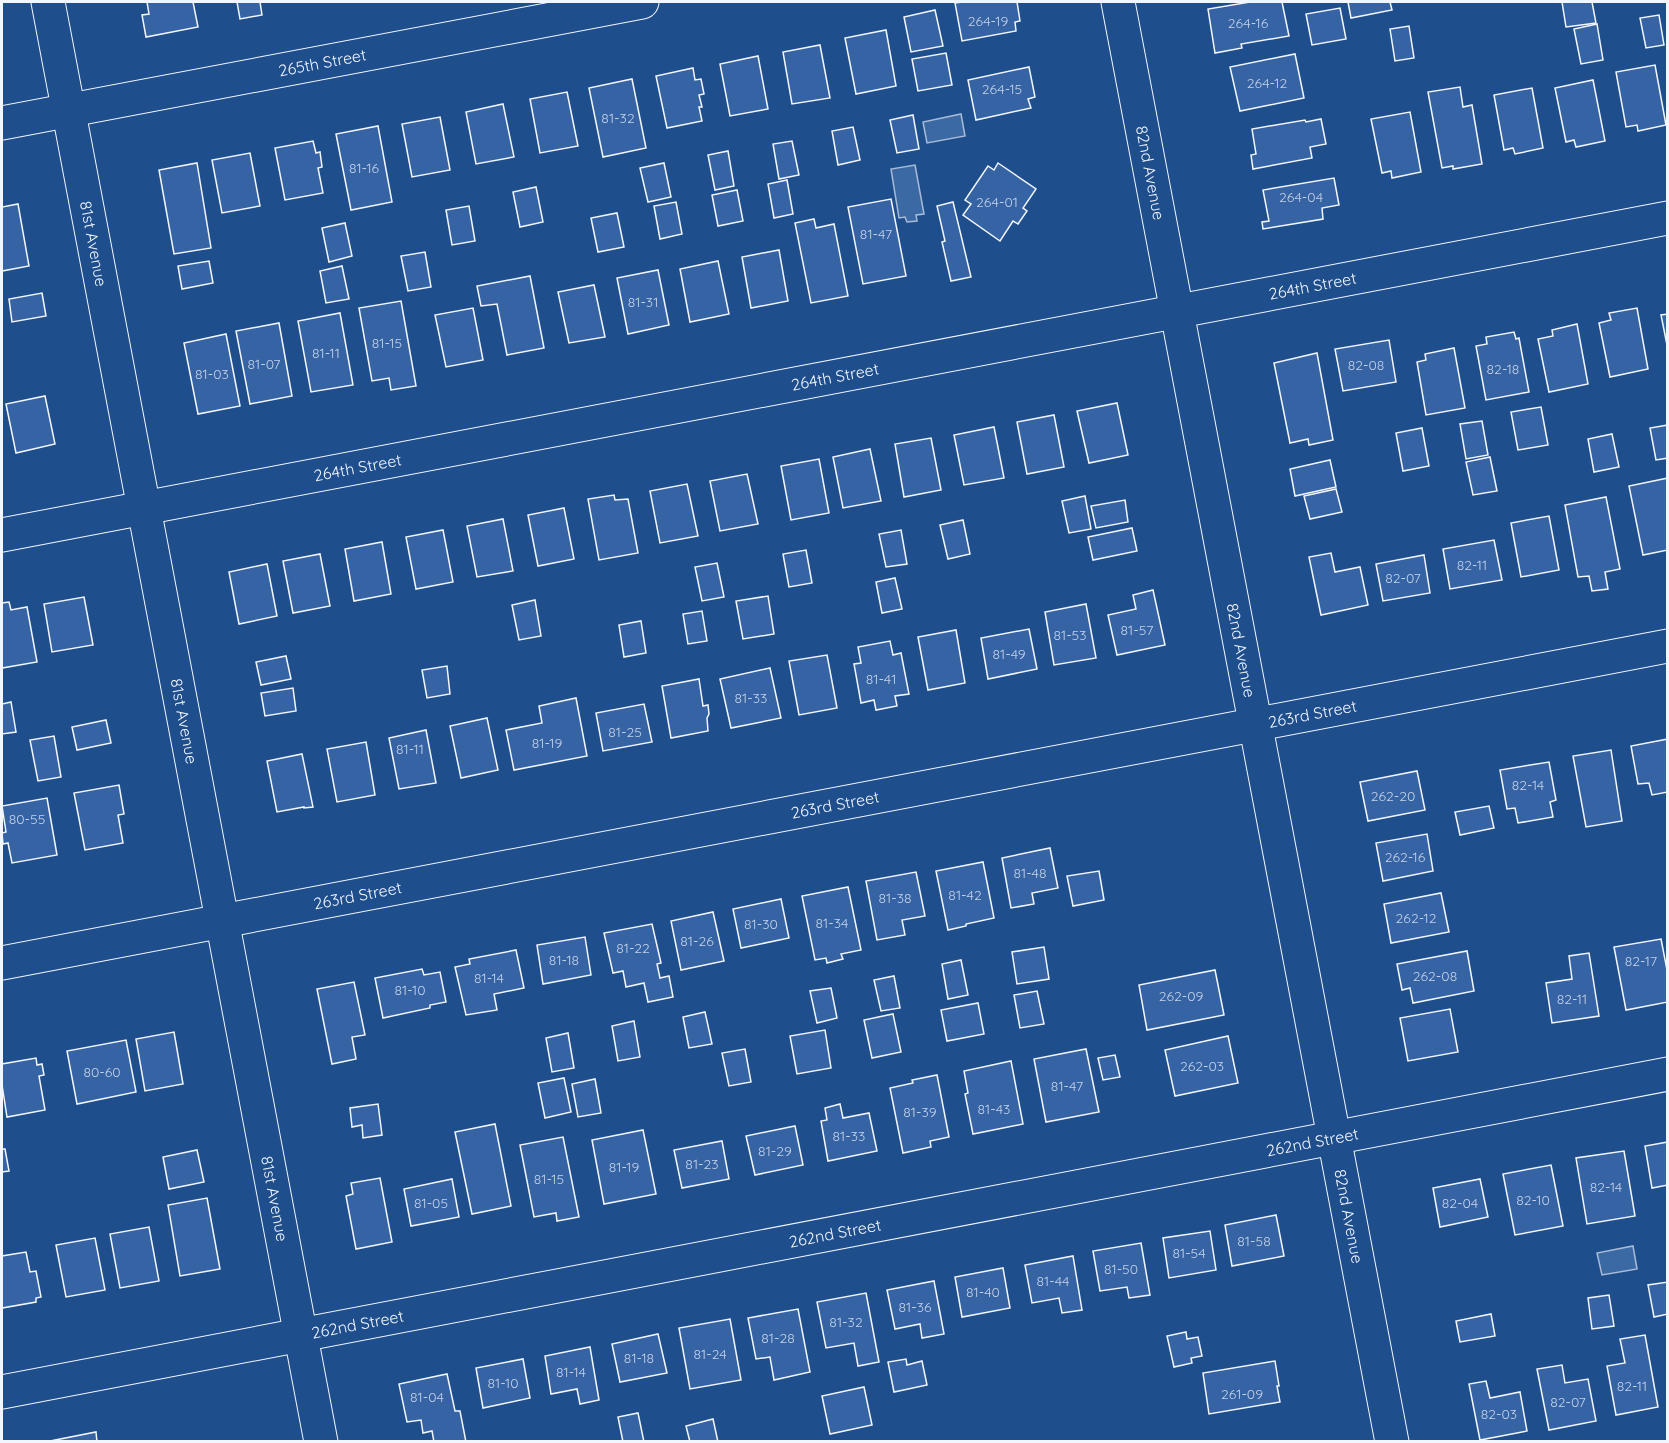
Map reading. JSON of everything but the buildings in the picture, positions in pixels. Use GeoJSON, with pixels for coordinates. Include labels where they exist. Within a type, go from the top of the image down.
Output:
{"type":"FeatureCollection","features":[{"type":"Feature","properties":{"kind":"street","name":"81st Avenue"},"geometry":{"type":"LineString","coordinates":[[48,2],[321,1442]]}},
{"type":"Feature","properties":{"kind":"street","name":"265th Street"},"geometry":{"type":"LineString","coordinates":[[2,123],[642,2]]}},
{"type":"Feature","properties":{"kind":"street","name":"82nd Avenue"},"geometry":{"type":"LineString","coordinates":[[1118,2],[1392,1442]]}},
{"type":"Feature","properties":{"kind":"street","name":"264th Street"},"geometry":{"type":"LineString","coordinates":[[2,536],[1668,218]]}},
{"type":"Feature","properties":{"kind":"street","name":"263rd Street"},"geometry":{"type":"LineString","coordinates":[[2,963],[1668,646]]}},
{"type":"Feature","properties":{"kind":"street","name":"262nd Street"},"geometry":{"type":"LineString","coordinates":[[2,1392],[1668,1074]]}},
{"type":"Feature","properties":{"kind":"water"},"geometry":{"type":"Polygon","coordinates":[[[961,114],[965,136],[927,143],[923,122],[961,114]]]}},
{"type":"Feature","properties":{"kind":"water"},"geometry":{"type":"Polygon","coordinates":[[[915,165],[924,214],[916,215],[917,221],[907,222],[905,217],[899,218],[891,169],[915,165]]]}},
{"type":"Feature","properties":{"kind":"water"},"geometry":{"type":"Polygon","coordinates":[[[1633,1246],[1637,1269],[1602,1275],[1597,1253],[1633,1246]]]}}]}
